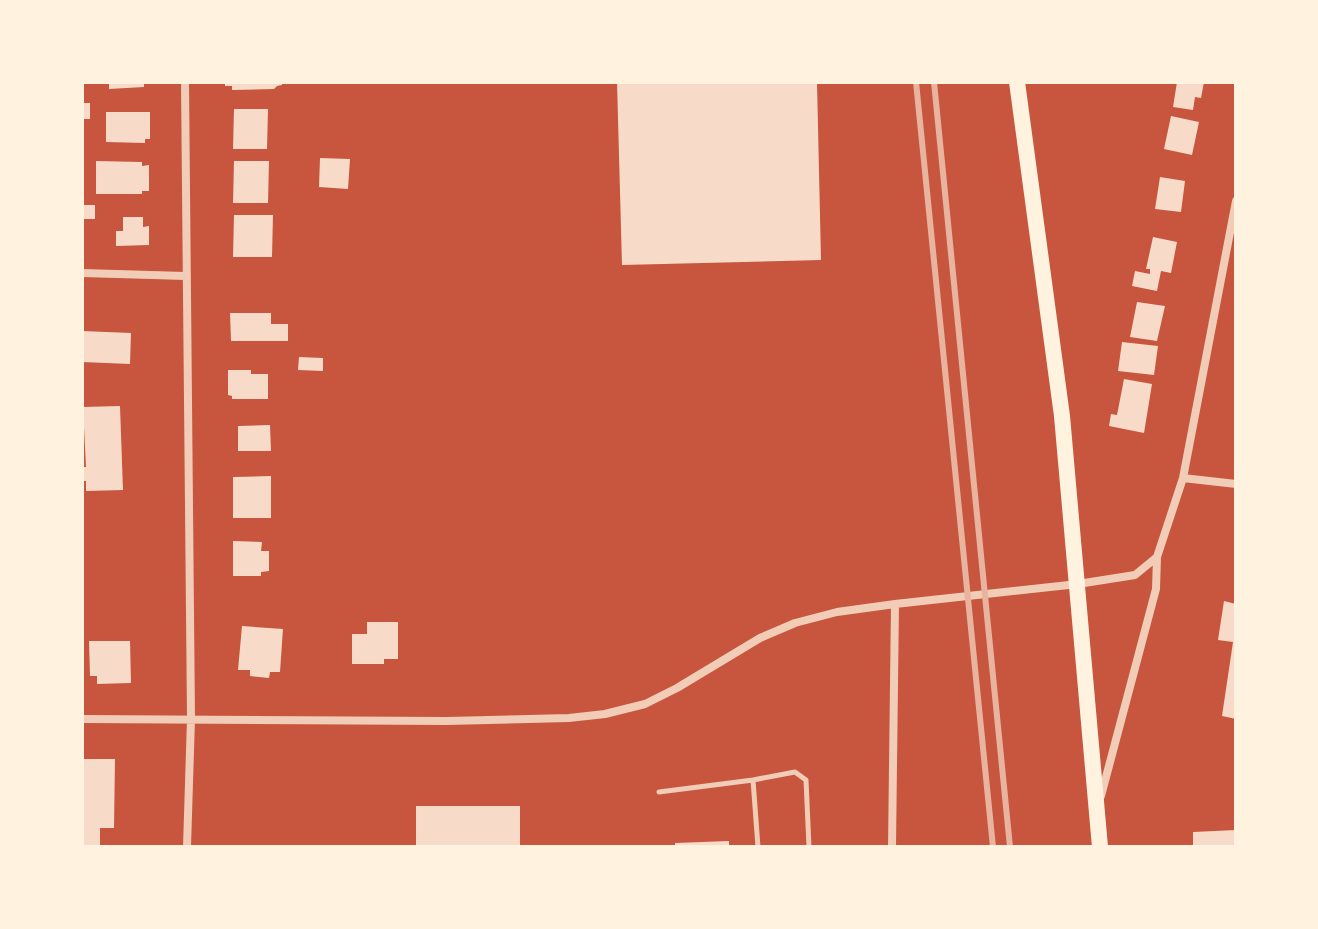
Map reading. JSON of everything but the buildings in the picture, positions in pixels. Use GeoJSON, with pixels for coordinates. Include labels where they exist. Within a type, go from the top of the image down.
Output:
{"type":"FeatureCollection","features":[{"type":"Feature","properties":{"kind":"main road"},"geometry":{"type":"LineString","coordinates":[[1017,82],[1062,416],[1100,847]]}},
{"type":"Feature","properties":{"kind":"street"},"geometry":{"type":"LineString","coordinates":[[185,82],[191,719],[187,847]]}},
{"type":"Feature","properties":{"kind":"street"},"geometry":{"type":"LineString","coordinates":[[1097,808],[1156,589],[1157,557],[1183,478],[1236,201]]}},
{"type":"Feature","properties":{"kind":"street"},"geometry":{"type":"LineString","coordinates":[[82,273],[186,276]]}},
{"type":"Feature","properties":{"kind":"street"},"geometry":{"type":"LineString","coordinates":[[1183,478],[1236,484]]}},
{"type":"Feature","properties":{"kind":"street"},"geometry":{"type":"LineString","coordinates":[[82,719],[447,721],[569,718],[605,714],[645,704],[760,638],[795,623],[837,612],[1135,575],[1157,557]]}},
{"type":"Feature","properties":{"kind":"street"},"geometry":{"type":"LineString","coordinates":[[892,847],[895,604]]}},
{"type":"Feature","properties":{"kind":"lane"},"geometry":{"type":"LineString","coordinates":[[659,792],[795,772],[806,780],[809,847]]}},
{"type":"Feature","properties":{"kind":"lane"},"geometry":{"type":"LineString","coordinates":[[753,780],[758,847]]}},
{"type":"Feature","properties":{"kind":"railway"},"geometry":{"type":"LineString","coordinates":[[916,82],[993,847]]}},
{"type":"Feature","properties":{"kind":"railway"},"geometry":{"type":"LineString","coordinates":[[934,82],[1010,847]]}}]}
